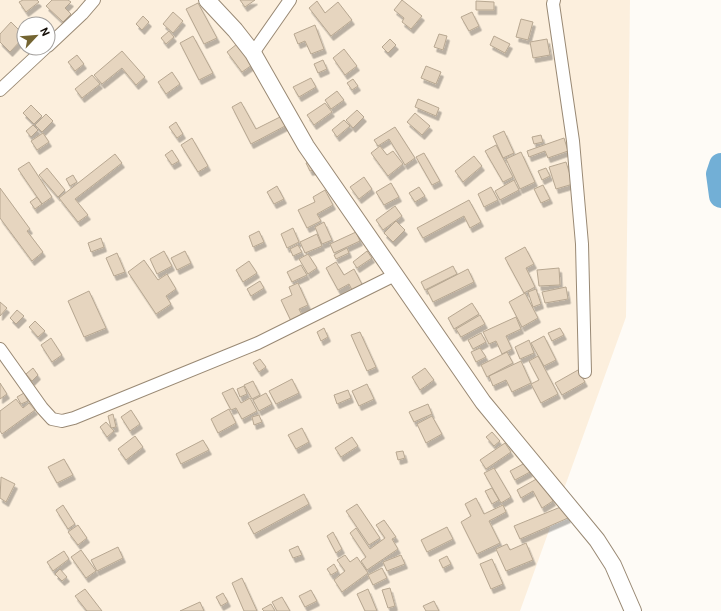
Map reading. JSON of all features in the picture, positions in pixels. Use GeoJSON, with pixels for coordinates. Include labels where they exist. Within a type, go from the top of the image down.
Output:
{"type":"FeatureCollection","features":[{"type":"Feature","properties":{"kind":"street"},"geometry":{"type":"LineString","coordinates":[[56,38],[82,14],[94,0]]}},
{"type":"Feature","properties":{"kind":"street"},"geometry":{"type":"LineString","coordinates":[[207,0],[235,30],[253,53],[306,146],[483,402],[598,540],[614,565],[632,607]]}},
{"type":"Feature","properties":{"kind":"street"},"geometry":{"type":"LineString","coordinates":[[253,53],[290,0]]}},
{"type":"Feature","properties":{"kind":"street"},"geometry":{"type":"LineString","coordinates":[[554,0],[553,4],[574,149],[582,244],[585,372]]}},
{"type":"Feature","properties":{"kind":"street"},"geometry":{"type":"LineString","coordinates":[[0,90],[36,56]]}},
{"type":"Feature","properties":{"kind":"street"},"geometry":{"type":"LineString","coordinates":[[0,349],[42,408],[52,419],[62,421],[74,418],[258,343],[395,275]]}},
{"type":"Feature","properties":{"kind":"shaded area"},"geometry":{"type":"Polygon","coordinates":[[[0,0],[630,0],[626,317],[520,611],[0,611],[0,0]]]}},
{"type":"Feature","properties":{"kind":"building"},"geometry":{"type":"Polygon","coordinates":[[[23,0],[37,0],[39,2],[26,12],[19,2],[23,0]]]}},
{"type":"Feature","properties":{"kind":"building"},"geometry":{"type":"Polygon","coordinates":[[[52,0],[68,0],[71,2],[65,8],[71,14],[63,22],[46,6],[52,0]]]}},
{"type":"Feature","properties":{"kind":"building"},"geometry":{"type":"Polygon","coordinates":[[[240,0],[255,0],[245,7],[240,0]]]}},
{"type":"Feature","properties":{"kind":"building"},"geometry":{"type":"Polygon","coordinates":[[[402,0],[422,16],[411,29],[402,22],[404,18],[394,10],[402,0]]]}},
{"type":"Feature","properties":{"kind":"building"},"geometry":{"type":"Polygon","coordinates":[[[317,1],[325,13],[338,2],[352,20],[331,36],[309,8],[317,1]]]}},
{"type":"Feature","properties":{"kind":"building"},"geometry":{"type":"Polygon","coordinates":[[[476,1],[494,2],[494,10],[476,10],[476,1]]]}},
{"type":"Feature","properties":{"kind":"building"},"geometry":{"type":"Polygon","coordinates":[[[198,3],[217,38],[204,44],[186,9],[198,3]]]}},
{"type":"Feature","properties":{"kind":"building"},"geometry":{"type":"Polygon","coordinates":[[[173,12],[183,21],[173,33],[163,24],[173,12]]]}},
{"type":"Feature","properties":{"kind":"building"},"geometry":{"type":"Polygon","coordinates":[[[472,12],[479,26],[469,31],[461,17],[472,12]]]}},
{"type":"Feature","properties":{"kind":"building"},"geometry":{"type":"Polygon","coordinates":[[[143,16],[149,22],[142,30],[136,24],[143,16]]]}},
{"type":"Feature","properties":{"kind":"building"},"geometry":{"type":"Polygon","coordinates":[[[521,19],[533,22],[528,40],[516,37],[521,19]]]}},
{"type":"Feature","properties":{"kind":"building"},"geometry":{"type":"Polygon","coordinates":[[[11,22],[16,27],[16,46],[10,52],[0,42],[0,34],[11,22]]]}},
{"type":"Feature","properties":{"kind":"building"},"geometry":{"type":"Polygon","coordinates":[[[315,25],[324,49],[311,54],[305,41],[298,44],[294,34],[315,25]]]}},
{"type":"Feature","properties":{"kind":"building"},"geometry":{"type":"Polygon","coordinates":[[[169,31],[174,37],[166,44],[161,38],[169,31]]]}},
{"type":"Feature","properties":{"kind":"building"},"geometry":{"type":"Polygon","coordinates":[[[439,34],[447,36],[443,50],[434,47],[439,34]]]}},
{"type":"Feature","properties":{"kind":"building"},"geometry":{"type":"Polygon","coordinates":[[[193,36],[213,73],[199,80],[180,43],[193,36]]]}},
{"type":"Feature","properties":{"kind":"building"},"geometry":{"type":"Polygon","coordinates":[[[494,36],[510,44],[505,53],[490,45],[494,36]]]}},
{"type":"Feature","properties":{"kind":"building"},"geometry":{"type":"Polygon","coordinates":[[[390,39],[396,45],[388,53],[382,47],[390,39]]]}},
{"type":"Feature","properties":{"kind":"building"},"geometry":{"type":"Polygon","coordinates":[[[547,39],[550,55],[533,58],[530,42],[547,39]]]}},
{"type":"Feature","properties":{"kind":"building"},"geometry":{"type":"Polygon","coordinates":[[[237,44],[252,65],[242,72],[227,52],[237,44]]]}},
{"type":"Feature","properties":{"kind":"building"},"geometry":{"type":"Polygon","coordinates":[[[344,49],[357,66],[345,75],[333,58],[344,49]]]}},
{"type":"Feature","properties":{"kind":"building"},"geometry":{"type":"Polygon","coordinates":[[[122,51],[145,77],[136,85],[122,68],[102,84],[94,75],[122,51]]]}},
{"type":"Feature","properties":{"kind":"building"},"geometry":{"type":"Polygon","coordinates":[[[77,55],[84,64],[75,71],[68,62],[77,55]]]}},
{"type":"Feature","properties":{"kind":"building"},"geometry":{"type":"Polygon","coordinates":[[[323,60],[327,69],[318,73],[314,64],[323,60]]]}},
{"type":"Feature","properties":{"kind":"building"},"geometry":{"type":"Polygon","coordinates":[[[426,66],[441,72],[436,84],[421,78],[426,66]]]}},
{"type":"Feature","properties":{"kind":"building"},"geometry":{"type":"Polygon","coordinates":[[[172,72],[180,84],[166,94],[158,82],[172,72]]]}},
{"type":"Feature","properties":{"kind":"building"},"geometry":{"type":"Polygon","coordinates":[[[92,75],[100,84],[82,98],[75,89],[92,75]]]}},
{"type":"Feature","properties":{"kind":"building"},"geometry":{"type":"Polygon","coordinates":[[[311,78],[316,87],[299,97],[293,87],[311,78]]]}},
{"type":"Feature","properties":{"kind":"building"},"geometry":{"type":"Polygon","coordinates":[[[353,79],[358,86],[352,90],[347,83],[353,79]]]}},
{"type":"Feature","properties":{"kind":"building"},"geometry":{"type":"Polygon","coordinates":[[[337,91],[344,100],[331,109],[325,100],[337,91]]]}},
{"type":"Feature","properties":{"kind":"building"},"geometry":{"type":"Polygon","coordinates":[[[418,99],[439,108],[436,116],[415,107],[418,99]]]}},
{"type":"Feature","properties":{"kind":"building"},"geometry":{"type":"Polygon","coordinates":[[[241,102],[256,129],[282,116],[287,125],[251,144],[232,107],[241,102]]]}},
{"type":"Feature","properties":{"kind":"building"},"geometry":{"type":"Polygon","coordinates":[[[325,103],[332,112],[314,125],[307,115],[325,103]]]}},
{"type":"Feature","properties":{"kind":"building"},"geometry":{"type":"Polygon","coordinates":[[[31,105],[42,116],[34,124],[23,113],[31,105]]]}},
{"type":"Feature","properties":{"kind":"building"},"geometry":{"type":"Polygon","coordinates":[[[357,110],[364,117],[353,128],[346,120],[357,110]]]}},
{"type":"Feature","properties":{"kind":"building"},"geometry":{"type":"Polygon","coordinates":[[[415,113],[430,126],[422,135],[407,122],[415,113]]]}},
{"type":"Feature","properties":{"kind":"building"},"geometry":{"type":"Polygon","coordinates":[[[46,114],[53,121],[42,132],[35,125],[46,114]]]}},
{"type":"Feature","properties":{"kind":"building"},"geometry":{"type":"Polygon","coordinates":[[[344,120],[350,126],[337,137],[332,130],[344,120]]]}},
{"type":"Feature","properties":{"kind":"building"},"geometry":{"type":"Polygon","coordinates":[[[176,122],[183,134],[177,138],[169,127],[176,122]]]}},
{"type":"Feature","properties":{"kind":"building"},"geometry":{"type":"Polygon","coordinates":[[[33,125],[38,130],[31,137],[26,131],[33,125]]]}},
{"type":"Feature","properties":{"kind":"building"},"geometry":{"type":"Polygon","coordinates":[[[395,127],[415,158],[405,165],[389,139],[378,146],[374,140],[395,127]]]}},
{"type":"Feature","properties":{"kind":"building"},"geometry":{"type":"Polygon","coordinates":[[[504,131],[514,153],[503,158],[493,136],[504,131]]]}},
{"type":"Feature","properties":{"kind":"building"},"geometry":{"type":"Polygon","coordinates":[[[43,133],[49,142],[37,150],[31,141],[43,133]]]}},
{"type":"Feature","properties":{"kind":"building"},"geometry":{"type":"Polygon","coordinates":[[[541,135],[543,142],[534,144],[532,137],[541,135]]]}},
{"type":"Feature","properties":{"kind":"building"},"geometry":{"type":"Polygon","coordinates":[[[192,138],[208,166],[198,172],[181,145],[192,138]]]}},
{"type":"Feature","properties":{"kind":"building"},"geometry":{"type":"Polygon","coordinates":[[[564,138],[568,151],[548,158],[545,151],[529,157],[527,151],[564,138]]]}},
{"type":"Feature","properties":{"kind":"building"},"geometry":{"type":"Polygon","coordinates":[[[496,145],[513,177],[503,182],[485,151],[496,145]]]}},
{"type":"Feature","properties":{"kind":"building"},"geometry":{"type":"Polygon","coordinates":[[[380,146],[387,155],[393,151],[403,164],[388,176],[371,153],[380,146]]]}},
{"type":"Feature","properties":{"kind":"building"},"geometry":{"type":"Polygon","coordinates":[[[172,150],[179,161],[172,165],[165,155],[172,150]]]}},
{"type":"Feature","properties":{"kind":"building"},"geometry":{"type":"Polygon","coordinates":[[[521,152],[535,182],[520,189],[506,159],[521,152]]]}},
{"type":"Feature","properties":{"kind":"building"},"geometry":{"type":"Polygon","coordinates":[[[424,153],[440,181],[432,185],[416,157],[424,153]]]}},
{"type":"Feature","properties":{"kind":"building"},"geometry":{"type":"Polygon","coordinates":[[[115,154],[122,163],[75,199],[88,215],[78,222],[59,198],[115,154]]]}},
{"type":"Feature","properties":{"kind":"building"},"geometry":{"type":"Polygon","coordinates":[[[474,156],[482,166],[463,182],[455,171],[474,156]]]}},
{"type":"Feature","properties":{"kind":"building"},"geometry":{"type":"Polygon","coordinates":[[[313,160],[317,169],[310,171],[306,163],[313,160]]]}},
{"type":"Feature","properties":{"kind":"building"},"geometry":{"type":"Polygon","coordinates":[[[29,162],[52,197],[42,204],[18,169],[29,162]]]}},
{"type":"Feature","properties":{"kind":"building"},"geometry":{"type":"Polygon","coordinates":[[[566,162],[573,184],[556,189],[549,167],[566,162]]]}},
{"type":"Feature","properties":{"kind":"building"},"geometry":{"type":"Polygon","coordinates":[[[47,168],[65,190],[58,197],[39,175],[47,168]]]}},
{"type":"Feature","properties":{"kind":"building"},"geometry":{"type":"Polygon","coordinates":[[[546,168],[550,176],[542,180],[538,171],[546,168]]]}},
{"type":"Feature","properties":{"kind":"building"},"geometry":{"type":"Polygon","coordinates":[[[73,175],[77,182],[70,186],[66,179],[73,175]]]}},
{"type":"Feature","properties":{"kind":"building"},"geometry":{"type":"Polygon","coordinates":[[[364,177],[372,189],[359,199],[350,187],[364,177]]]}},
{"type":"Feature","properties":{"kind":"building"},"geometry":{"type":"Polygon","coordinates":[[[514,180],[519,190],[500,200],[495,191],[514,180]]]}},
{"type":"Feature","properties":{"kind":"building"},"geometry":{"type":"Polygon","coordinates":[[[391,183],[399,197],[384,205],[376,192],[391,183]]]}},
{"type":"Feature","properties":{"kind":"building"},"geometry":{"type":"Polygon","coordinates":[[[543,185],[550,199],[541,203],[534,189],[543,185]]]}},
{"type":"Feature","properties":{"kind":"building"},"geometry":{"type":"Polygon","coordinates":[[[277,186],[284,199],[274,204],[267,192],[277,186]]]}},
{"type":"Feature","properties":{"kind":"building"},"geometry":{"type":"Polygon","coordinates":[[[419,187],[425,196],[415,202],[409,193],[419,187]]]}},
{"type":"Feature","properties":{"kind":"building"},"geometry":{"type":"Polygon","coordinates":[[[491,187],[498,200],[484,207],[478,194],[491,187]]]}},
{"type":"Feature","properties":{"kind":"building"},"geometry":{"type":"Polygon","coordinates":[[[0,188],[30,229],[27,231],[43,252],[32,261],[0,218],[0,188]]]}},
{"type":"Feature","properties":{"kind":"building"},"geometry":{"type":"Polygon","coordinates":[[[325,190],[333,205],[317,214],[321,221],[307,228],[298,210],[315,202],[313,197],[325,190]]]}},
{"type":"Feature","properties":{"kind":"building"},"geometry":{"type":"Polygon","coordinates":[[[37,197],[42,204],[35,209],[30,202],[37,197]]]}},
{"type":"Feature","properties":{"kind":"building"},"geometry":{"type":"Polygon","coordinates":[[[469,200],[481,222],[470,228],[464,216],[423,238],[417,228],[469,200]]]}},
{"type":"Feature","properties":{"kind":"building"},"geometry":{"type":"Polygon","coordinates":[[[395,206],[402,216],[383,230],[376,220],[395,206]]]}},
{"type":"Feature","properties":{"kind":"building"},"geometry":{"type":"Polygon","coordinates":[[[396,221],[405,230],[393,242],[384,233],[396,221]]]}},
{"type":"Feature","properties":{"kind":"building"},"geometry":{"type":"Polygon","coordinates":[[[324,222],[332,240],[322,244],[315,227],[324,222]]]}},
{"type":"Feature","properties":{"kind":"building"},"geometry":{"type":"Polygon","coordinates":[[[293,228],[299,242],[287,248],[281,234],[293,228]]]}},
{"type":"Feature","properties":{"kind":"building"},"geometry":{"type":"Polygon","coordinates":[[[259,231],[264,242],[253,247],[249,236],[259,231]]]}},
{"type":"Feature","properties":{"kind":"building"},"geometry":{"type":"Polygon","coordinates":[[[356,232],[360,241],[334,253],[330,244],[356,232]]]}},
{"type":"Feature","properties":{"kind":"building"},"geometry":{"type":"Polygon","coordinates":[[[317,234],[322,246],[305,253],[300,242],[317,234]]]}},
{"type":"Feature","properties":{"kind":"building"},"geometry":{"type":"Polygon","coordinates":[[[101,238],[104,247],[91,252],[88,243],[101,238]]]}},
{"type":"Feature","properties":{"kind":"building"},"geometry":{"type":"Polygon","coordinates":[[[298,245],[302,252],[293,256],[290,249],[298,245]]]}},
{"type":"Feature","properties":{"kind":"building"},"geometry":{"type":"Polygon","coordinates":[[[525,247],[534,264],[526,268],[535,287],[524,293],[505,258],[525,247]]]}},
{"type":"Feature","properties":{"kind":"building"},"geometry":{"type":"Polygon","coordinates":[[[347,248],[349,253],[336,259],[334,255],[347,248]]]}},
{"type":"Feature","properties":{"kind":"building"},"geometry":{"type":"Polygon","coordinates":[[[164,251],[172,266],[157,274],[150,259],[164,251]]]}},
{"type":"Feature","properties":{"kind":"building"},"geometry":{"type":"Polygon","coordinates":[[[185,251],[191,263],[177,270],[171,258],[185,251]]]}},
{"type":"Feature","properties":{"kind":"building"},"geometry":{"type":"Polygon","coordinates":[[[367,251],[372,258],[357,268],[353,262],[367,251]]]}},
{"type":"Feature","properties":{"kind":"building"},"geometry":{"type":"Polygon","coordinates":[[[117,253],[125,272],[114,276],[106,258],[117,253]]]}},
{"type":"Feature","properties":{"kind":"building"},"geometry":{"type":"Polygon","coordinates":[[[308,254],[317,268],[308,274],[299,259],[308,254]]]}},
{"type":"Feature","properties":{"kind":"building"},"geometry":{"type":"Polygon","coordinates":[[[144,260],[158,280],[167,274],[176,289],[166,296],[171,304],[156,314],[128,272],[144,260]]]}},
{"type":"Feature","properties":{"kind":"building"},"geometry":{"type":"Polygon","coordinates":[[[249,261],[257,273],[243,282],[236,270],[249,261]]]}},
{"type":"Feature","properties":{"kind":"building"},"geometry":{"type":"Polygon","coordinates":[[[336,262],[344,275],[354,269],[363,286],[353,292],[349,284],[338,290],[326,268],[336,262]]]}},
{"type":"Feature","properties":{"kind":"building"},"geometry":{"type":"Polygon","coordinates":[[[301,265],[307,275],[292,282],[287,272],[301,265]]]}},
{"type":"Feature","properties":{"kind":"building"},"geometry":{"type":"Polygon","coordinates":[[[453,266],[457,274],[425,290],[421,282],[453,266]]]}},
{"type":"Feature","properties":{"kind":"building"},"geometry":{"type":"Polygon","coordinates":[[[559,268],[560,285],[539,286],[537,270],[559,268]]]}},
{"type":"Feature","properties":{"kind":"building"},"geometry":{"type":"Polygon","coordinates":[[[468,269],[474,282],[433,302],[427,290],[468,269]]]}},
{"type":"Feature","properties":{"kind":"building"},"geometry":{"type":"Polygon","coordinates":[[[260,281],[264,288],[251,296],[247,289],[260,281]]]}},
{"type":"Feature","properties":{"kind":"building"},"geometry":{"type":"Polygon","coordinates":[[[298,283],[308,305],[299,309],[302,315],[291,321],[281,300],[292,295],[289,287],[298,283]]]}},
{"type":"Feature","properties":{"kind":"building"},"geometry":{"type":"Polygon","coordinates":[[[566,287],[568,299],[545,303],[542,292],[566,287]]]}},
{"type":"Feature","properties":{"kind":"building"},"geometry":{"type":"Polygon","coordinates":[[[536,289],[541,304],[533,307],[528,292],[536,289]]]}},
{"type":"Feature","properties":{"kind":"building"},"geometry":{"type":"Polygon","coordinates":[[[89,291],[106,328],[84,337],[68,301],[89,291]]]}},
{"type":"Feature","properties":{"kind":"building"},"geometry":{"type":"Polygon","coordinates":[[[525,293],[538,318],[522,327],[509,302],[525,293]]]}},
{"type":"Feature","properties":{"kind":"building"},"geometry":{"type":"Polygon","coordinates":[[[0,302],[7,308],[0,316],[0,302]]]}},
{"type":"Feature","properties":{"kind":"building"},"geometry":{"type":"Polygon","coordinates":[[[472,303],[479,314],[454,329],[448,318],[472,303]]]}},
{"type":"Feature","properties":{"kind":"building"},"geometry":{"type":"Polygon","coordinates":[[[17,310],[24,316],[16,324],[10,318],[17,310]]]}},
{"type":"Feature","properties":{"kind":"building"},"geometry":{"type":"Polygon","coordinates":[[[480,315],[485,324],[461,337],[456,329],[480,315]]]}},
{"type":"Feature","properties":{"kind":"building"},"geometry":{"type":"Polygon","coordinates":[[[516,317],[521,329],[506,336],[512,349],[502,354],[496,341],[489,344],[483,332],[516,317]]]}},
{"type":"Feature","properties":{"kind":"building"},"geometry":{"type":"Polygon","coordinates":[[[35,321],[45,331],[38,337],[29,327],[35,321]]]}},
{"type":"Feature","properties":{"kind":"building"},"geometry":{"type":"Polygon","coordinates":[[[324,328],[328,337],[321,341],[317,332],[324,328]]]}},
{"type":"Feature","properties":{"kind":"building"},"geometry":{"type":"Polygon","coordinates":[[[560,328],[564,335],[552,341],[548,333],[560,328]]]}},
{"type":"Feature","properties":{"kind":"building"},"geometry":{"type":"Polygon","coordinates":[[[360,332],[376,367],[367,371],[351,335],[360,332]]]}},
{"type":"Feature","properties":{"kind":"building"},"geometry":{"type":"Polygon","coordinates":[[[481,333],[486,342],[473,349],[468,340],[481,333]]]}},
{"type":"Feature","properties":{"kind":"building"},"geometry":{"type":"Polygon","coordinates":[[[544,336],[556,360],[544,366],[531,343],[544,336]]]}},
{"type":"Feature","properties":{"kind":"building"},"geometry":{"type":"Polygon","coordinates":[[[51,338],[62,355],[52,362],[41,345],[51,338]]]}},
{"type":"Feature","properties":{"kind":"building"},"geometry":{"type":"Polygon","coordinates":[[[529,340],[534,353],[520,359],[515,347],[529,340]]]}},
{"type":"Feature","properties":{"kind":"building"},"geometry":{"type":"Polygon","coordinates":[[[480,348],[486,357],[476,362],[471,352],[480,348]]]}},
{"type":"Feature","properties":{"kind":"building"},"geometry":{"type":"Polygon","coordinates":[[[507,352],[513,363],[487,377],[481,365],[507,352]]]}},
{"type":"Feature","properties":{"kind":"building"},"geometry":{"type":"Polygon","coordinates":[[[538,356],[558,394],[541,403],[531,384],[539,380],[529,361],[538,356]]]}},
{"type":"Feature","properties":{"kind":"building"},"geometry":{"type":"Polygon","coordinates":[[[260,359],[266,367],[259,372],[253,363],[260,359]]]}},
{"type":"Feature","properties":{"kind":"building"},"geometry":{"type":"Polygon","coordinates":[[[521,361],[531,383],[512,392],[506,380],[493,386],[489,376],[521,361]]]}},
{"type":"Feature","properties":{"kind":"building"},"geometry":{"type":"Polygon","coordinates":[[[33,368],[38,375],[32,381],[26,374],[33,368]]]}},
{"type":"Feature","properties":{"kind":"building"},"geometry":{"type":"Polygon","coordinates":[[[425,368],[434,380],[420,390],[412,377],[425,368]]]}},
{"type":"Feature","properties":{"kind":"building"},"geometry":{"type":"Polygon","coordinates":[[[578,370],[585,382],[562,395],[555,383],[578,370]]]}},
{"type":"Feature","properties":{"kind":"building"},"geometry":{"type":"Polygon","coordinates":[[[292,379],[299,393],[276,404],[269,391],[292,379]]]}},
{"type":"Feature","properties":{"kind":"building"},"geometry":{"type":"Polygon","coordinates":[[[253,381],[260,395],[252,399],[244,385],[253,381]]]}},
{"type":"Feature","properties":{"kind":"building"},"geometry":{"type":"Polygon","coordinates":[[[0,383],[7,394],[0,399],[0,383]]]}},
{"type":"Feature","properties":{"kind":"building"},"geometry":{"type":"Polygon","coordinates":[[[367,384],[374,399],[359,406],[352,391],[367,384]]]}},
{"type":"Feature","properties":{"kind":"building"},"geometry":{"type":"Polygon","coordinates":[[[244,386],[247,394],[240,397],[237,389],[244,386]]]}},
{"type":"Feature","properties":{"kind":"building"},"geometry":{"type":"Polygon","coordinates":[[[233,388],[241,403],[250,398],[257,411],[242,419],[236,408],[231,410],[222,393],[233,388]]]}},
{"type":"Feature","properties":{"kind":"building"},"geometry":{"type":"Polygon","coordinates":[[[348,390],[351,398],[337,404],[334,395],[348,390]]]}},
{"type":"Feature","properties":{"kind":"building"},"geometry":{"type":"Polygon","coordinates":[[[24,393],[28,401],[21,404],[17,397],[24,393]]]}},
{"type":"Feature","properties":{"kind":"building"},"geometry":{"type":"Polygon","coordinates":[[[266,393],[272,404],[259,411],[253,400],[266,393]]]}},
{"type":"Feature","properties":{"kind":"building"},"geometry":{"type":"Polygon","coordinates":[[[16,399],[23,408],[29,403],[35,410],[2,434],[0,431],[0,411],[16,399]]]}},
{"type":"Feature","properties":{"kind":"building"},"geometry":{"type":"Polygon","coordinates":[[[428,404],[432,414],[414,422],[409,412],[428,404]]]}},
{"type":"Feature","properties":{"kind":"building"},"geometry":{"type":"Polygon","coordinates":[[[229,409],[236,423],[218,433],[211,419],[229,409]]]}},
{"type":"Feature","properties":{"kind":"building"},"geometry":{"type":"Polygon","coordinates":[[[131,410],[140,424],[130,431],[121,417],[131,410]]]}},
{"type":"Feature","properties":{"kind":"building"},"geometry":{"type":"Polygon","coordinates":[[[113,414],[116,427],[111,428],[108,416],[113,414]]]}},
{"type":"Feature","properties":{"kind":"building"},"geometry":{"type":"Polygon","coordinates":[[[259,415],[262,422],[254,425],[252,417],[259,415]]]}},
{"type":"Feature","properties":{"kind":"building"},"geometry":{"type":"Polygon","coordinates":[[[432,416],[442,434],[426,443],[417,424],[432,416]]]}},
{"type":"Feature","properties":{"kind":"building"},"geometry":{"type":"Polygon","coordinates":[[[106,422],[114,431],[107,437],[100,427],[106,422]]]}},
{"type":"Feature","properties":{"kind":"building"},"geometry":{"type":"Polygon","coordinates":[[[302,428],[309,442],[296,449],[288,435],[302,428]]]}},
{"type":"Feature","properties":{"kind":"building"},"geometry":{"type":"Polygon","coordinates":[[[492,432],[500,441],[494,446],[486,437],[492,432]]]}},
{"type":"Feature","properties":{"kind":"building"},"geometry":{"type":"Polygon","coordinates":[[[135,436],[143,447],[126,460],[118,449],[135,436]]]}},
{"type":"Feature","properties":{"kind":"building"},"geometry":{"type":"Polygon","coordinates":[[[352,437],[358,446],[341,457],[335,448],[352,437]]]}},
{"type":"Feature","properties":{"kind":"building"},"geometry":{"type":"Polygon","coordinates":[[[203,440],[209,450],[181,464],[176,454],[203,440]]]}},
{"type":"Feature","properties":{"kind":"building"},"geometry":{"type":"Polygon","coordinates":[[[505,443],[511,452],[486,469],[480,460],[505,443]]]}},
{"type":"Feature","properties":{"kind":"building"},"geometry":{"type":"Polygon","coordinates":[[[403,451],[405,458],[398,460],[396,452],[403,451]]]}},
{"type":"Feature","properties":{"kind":"building"},"geometry":{"type":"Polygon","coordinates":[[[64,459],[73,475],[57,483],[48,467],[64,459]]]}},
{"type":"Feature","properties":{"kind":"building"},"geometry":{"type":"Polygon","coordinates":[[[525,463],[530,472],[515,480],[510,471],[525,463]]]}},
{"type":"Feature","properties":{"kind":"building"},"geometry":{"type":"Polygon","coordinates":[[[494,468],[511,497],[501,503],[484,473],[494,468]]]}},
{"type":"Feature","properties":{"kind":"building"},"geometry":{"type":"Polygon","coordinates":[[[1,477],[15,484],[6,502],[0,498],[1,477]]]}},
{"type":"Feature","properties":{"kind":"building"},"geometry":{"type":"Polygon","coordinates":[[[540,477],[553,501],[542,508],[533,491],[521,498],[517,490],[540,477]]]}},
{"type":"Feature","properties":{"kind":"building"},"geometry":{"type":"Polygon","coordinates":[[[492,488],[499,500],[492,504],[485,491],[492,488]]]}},
{"type":"Feature","properties":{"kind":"building"},"geometry":{"type":"Polygon","coordinates":[[[304,494],[309,504],[254,534],[248,523],[304,494]]]}},
{"type":"Feature","properties":{"kind":"building"},"geometry":{"type":"Polygon","coordinates":[[[476,498],[484,514],[503,505],[506,512],[489,521],[500,543],[477,554],[461,522],[471,516],[465,504],[476,498]]]}},
{"type":"Feature","properties":{"kind":"building"},"geometry":{"type":"Polygon","coordinates":[[[357,504],[380,538],[369,545],[346,511],[357,504]]]}},
{"type":"Feature","properties":{"kind":"building"},"geometry":{"type":"Polygon","coordinates":[[[63,505],[75,524],[68,529],[56,510],[63,505]]]}},
{"type":"Feature","properties":{"kind":"building"},"geometry":{"type":"Polygon","coordinates":[[[563,506],[568,518],[520,539],[514,526],[563,506]]]}},
{"type":"Feature","properties":{"kind":"building"},"geometry":{"type":"Polygon","coordinates":[[[384,520],[396,537],[392,539],[398,549],[367,570],[361,561],[366,557],[350,533],[356,528],[370,549],[385,538],[376,525],[384,520]]]}},
{"type":"Feature","properties":{"kind":"building"},"geometry":{"type":"Polygon","coordinates":[[[78,525],[87,538],[78,545],[68,532],[78,525]]]}},
{"type":"Feature","properties":{"kind":"building"},"geometry":{"type":"Polygon","coordinates":[[[447,527],[453,539],[427,552],[421,540],[447,527]]]}},
{"type":"Feature","properties":{"kind":"building"},"geometry":{"type":"Polygon","coordinates":[[[333,532],[342,549],[336,553],[327,536],[333,532]]]}},
{"type":"Feature","properties":{"kind":"building"},"geometry":{"type":"Polygon","coordinates":[[[526,543],[533,560],[506,571],[496,549],[507,544],[510,550],[526,543]]]}},
{"type":"Feature","properties":{"kind":"building"},"geometry":{"type":"Polygon","coordinates":[[[298,546],[302,555],[293,558],[289,550],[298,546]]]}},
{"type":"Feature","properties":{"kind":"building"},"geometry":{"type":"Polygon","coordinates":[[[118,547],[123,558],[97,571],[91,560],[118,547]]]}},
{"type":"Feature","properties":{"kind":"building"},"geometry":{"type":"Polygon","coordinates":[[[81,550],[96,571],[86,578],[71,557],[81,550]]]}},
{"type":"Feature","properties":{"kind":"building"},"geometry":{"type":"Polygon","coordinates":[[[64,551],[69,559],[53,571],[47,562],[64,551]]]}},
{"type":"Feature","properties":{"kind":"building"},"geometry":{"type":"Polygon","coordinates":[[[345,555],[350,562],[357,557],[368,573],[342,592],[334,580],[345,571],[337,560],[345,555]]]}},
{"type":"Feature","properties":{"kind":"building"},"geometry":{"type":"Polygon","coordinates":[[[401,555],[405,564],[387,571],[383,562],[401,555]]]}},
{"type":"Feature","properties":{"kind":"building"},"geometry":{"type":"Polygon","coordinates":[[[447,556],[451,564],[443,568],[439,560],[447,556]]]}},
{"type":"Feature","properties":{"kind":"building"},"geometry":{"type":"Polygon","coordinates":[[[492,559],[503,584],[491,589],[480,564],[492,559]]]}},
{"type":"Feature","properties":{"kind":"building"},"geometry":{"type":"Polygon","coordinates":[[[334,564],[338,571],[331,575],[327,569],[334,564]]]}},
{"type":"Feature","properties":{"kind":"building"},"geometry":{"type":"Polygon","coordinates":[[[382,568],[387,578],[373,585],[368,575],[382,568]]]}},
{"type":"Feature","properties":{"kind":"building"},"geometry":{"type":"Polygon","coordinates":[[[60,569],[67,577],[62,581],[55,574],[60,569]]]}},
{"type":"Feature","properties":{"kind":"building"},"geometry":{"type":"Polygon","coordinates":[[[242,578],[257,611],[244,611],[232,583],[242,578]]]}},
{"type":"Feature","properties":{"kind":"building"},"geometry":{"type":"Polygon","coordinates":[[[390,588],[395,606],[388,608],[382,590],[390,588]]]}},
{"type":"Feature","properties":{"kind":"building"},"geometry":{"type":"Polygon","coordinates":[[[85,589],[102,611],[87,611],[75,596],[85,589]]]}},
{"type":"Feature","properties":{"kind":"building"},"geometry":{"type":"Polygon","coordinates":[[[368,589],[377,611],[365,611],[357,594],[368,589]]]}},
{"type":"Feature","properties":{"kind":"building"},"geometry":{"type":"Polygon","coordinates":[[[311,590],[317,601],[305,607],[299,596],[311,590]]]}},
{"type":"Feature","properties":{"kind":"building"},"geometry":{"type":"Polygon","coordinates":[[[223,593],[228,602],[221,606],[216,597],[223,593]]]}},
{"type":"Feature","properties":{"kind":"building"},"geometry":{"type":"Polygon","coordinates":[[[282,597],[290,611],[277,611],[272,602],[282,597]]]}},
{"type":"Feature","properties":{"kind":"building"},"geometry":{"type":"Polygon","coordinates":[[[434,601],[439,611],[426,611],[423,606],[434,601]]]}},
{"type":"Feature","properties":{"kind":"building"},"geometry":{"type":"Polygon","coordinates":[[[200,602],[204,611],[180,611],[200,602]]]}},
{"type":"Feature","properties":{"kind":"building"},"geometry":{"type":"Polygon","coordinates":[[[271,604],[275,611],[264,611],[262,609],[271,604]]]}},
{"type":"Feature","properties":{"kind":"waterway"},"geometry":{"type":"LineString","coordinates":[[721,165],[718,174],[721,196]]}}]}
